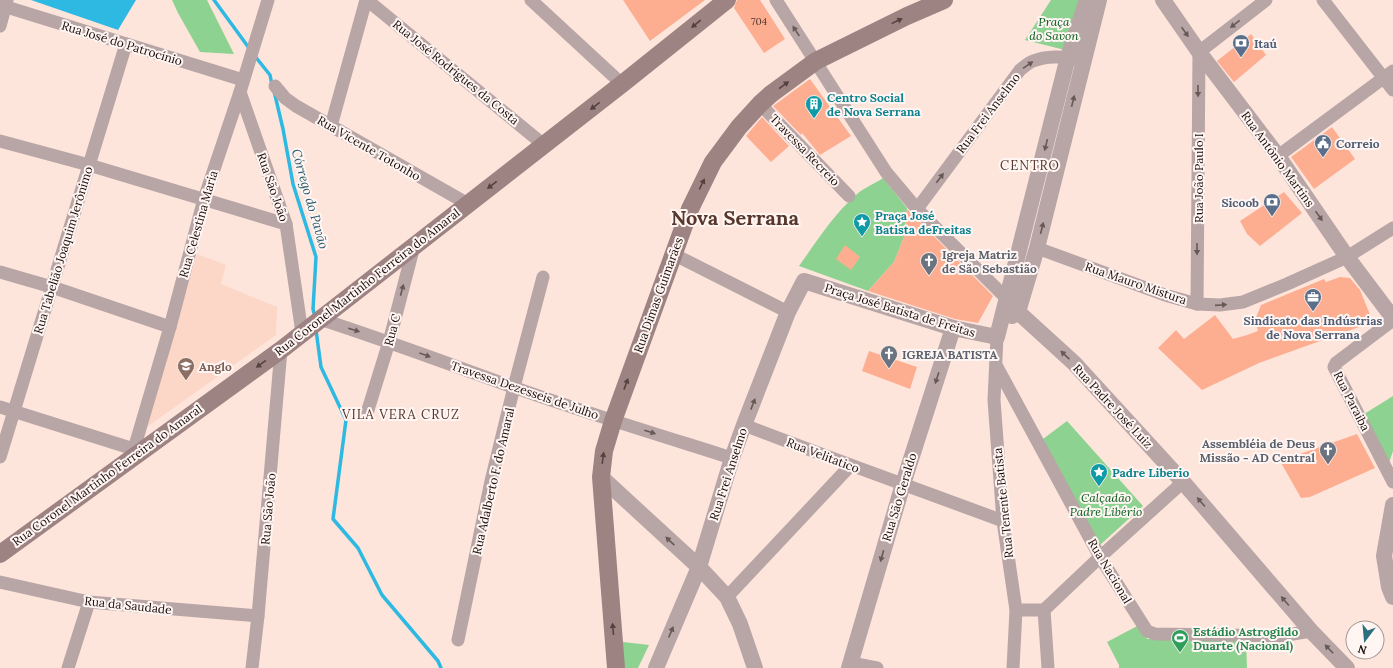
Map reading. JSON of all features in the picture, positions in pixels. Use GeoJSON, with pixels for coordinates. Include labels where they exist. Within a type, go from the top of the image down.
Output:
{"type":"FeatureCollection","features":[{"type":"Feature","properties":{"kind":"main road","name":"Rua Coronel Martinho Ferreira do Amaral"},"geometry":{"type":"LineString","coordinates":[[0,554],[137,450],[281,350],[622,84],[727,0]]}},
{"type":"Feature","properties":{"kind":"main road","name":"Rua Dimas Guimarães"},"geometry":{"type":"LineString","coordinates":[[616,668],[600,477],[604,451],[613,421],[673,254],[690,209],[713,162],[738,128],[760,104],[771,94],[816,61],[907,16],[944,0]]}},
{"type":"Feature","properties":{"kind":"street"},"geometry":{"type":"LineString","coordinates":[[331,126],[366,0]]}},
{"type":"Feature","properties":{"kind":"street","name":"Rua José Rodrigues da Costa"},"geometry":{"type":"LineString","coordinates":[[366,0],[544,145]]}},
{"type":"Feature","properties":{"kind":"street"},"geometry":{"type":"LineString","coordinates":[[531,0],[622,84]]}},
{"type":"Feature","properties":{"kind":"street","name":"Rua Padre José Luiz"},"geometry":{"type":"LineString","coordinates":[[776,0],[886,172],[917,209],[1006,298],[1018,312],[1074,363],[1183,482],[1311,631],[1347,668]]}},
{"type":"Feature","properties":{"kind":"street"},"geometry":{"type":"LineString","coordinates":[[999,330],[1018,312],[1037,248],[1087,0]]}},
{"type":"Feature","properties":{"kind":"street"},"geometry":{"type":"LineString","coordinates":[[999,330],[1006,298],[1076,59],[1098,0]]}},
{"type":"Feature","properties":{"kind":"street","name":"Rua Antônio Martins"},"geometry":{"type":"LineString","coordinates":[[1163,0],[1199,52],[1278,156],[1393,319]]}},
{"type":"Feature","properties":{"kind":"street"},"geometry":{"type":"LineString","coordinates":[[1199,52],[1266,0]]}},
{"type":"Feature","properties":{"kind":"street"},"geometry":{"type":"LineString","coordinates":[[1323,0],[1388,74],[1393,90]]}},
{"type":"Feature","properties":{"kind":"street"},"geometry":{"type":"LineString","coordinates":[[0,26],[4,4]]}},
{"type":"Feature","properties":{"kind":"street","name":"Rua José do Patrocínio"},"geometry":{"type":"LineString","coordinates":[[4,4],[242,84]]}},
{"type":"Feature","properties":{"kind":"street","name":"Rua Celestina Maria"},"geometry":{"type":"LineString","coordinates":[[137,450],[204,199],[267,5]]}},
{"type":"Feature","properties":{"kind":"street","name":"Rua Tabelião Joaquim Jerônimo"},"geometry":{"type":"LineString","coordinates":[[0,457],[126,44]]}},
{"type":"Feature","properties":{"kind":"street","name":"Rua João Paulo I"},"geometry":{"type":"LineString","coordinates":[[1197,304],[1199,52]]}},
{"type":"Feature","properties":{"kind":"street","name":"Rua Frei Anselmo"},"geometry":{"type":"LineString","coordinates":[[917,209],[1020,70],[1032,61],[1045,58],[1076,59]]}},
{"type":"Feature","properties":{"kind":"street"},"geometry":{"type":"LineString","coordinates":[[1278,156],[1388,74]]}},
{"type":"Feature","properties":{"kind":"street","name":"Rua São João"},"geometry":{"type":"LineString","coordinates":[[242,84],[286,224],[303,332]]}},
{"type":"Feature","properties":{"kind":"street","name":"Rua Vicente Totonho"},"geometry":{"type":"LineString","coordinates":[[275,86],[285,98],[296,106],[468,204]]}},
{"type":"Feature","properties":{"kind":"street","name":"Travessa Recreio"},"geometry":{"type":"LineString","coordinates":[[760,104],[849,196]]}},
{"type":"Feature","properties":{"kind":"street"},"geometry":{"type":"LineString","coordinates":[[0,141],[89,165],[286,224]]}},
{"type":"Feature","properties":{"kind":"street","name":"Rua Mauro Mistura"},"geometry":{"type":"LineString","coordinates":[[1037,248],[1165,295],[1197,304],[1220,305],[1243,302],[1348,257],[1393,228]]}},
{"type":"Feature","properties":{"kind":"street","name":"Rua C"},"geometry":{"type":"LineString","coordinates":[[367,413],[389,342],[414,246]]}},
{"type":"Feature","properties":{"kind":"street"},"geometry":{"type":"LineString","coordinates":[[673,254],[788,312]]}},
{"type":"Feature","properties":{"kind":"street"},"geometry":{"type":"LineString","coordinates":[[0,272],[52,287],[170,327]]}},
{"type":"Feature","properties":{"kind":"street","name":"Rua Adalberto F. do Amaral"},"geometry":{"type":"LineString","coordinates":[[458,640],[491,481],[543,277]]}},
{"type":"Feature","properties":{"kind":"street","name":"Rua Frei Anselmo"},"geometry":{"type":"LineString","coordinates":[[656,668],[699,567],[732,458],[744,425],[788,312],[804,281]]}},
{"type":"Feature","properties":{"kind":"street","name":"Praça José Batista de Freitas"},"geometry":{"type":"LineString","coordinates":[[804,281],[953,328],[999,330]]}},
{"type":"Feature","properties":{"kind":"street","name":"Travessa Dezesseis de Julho"},"geometry":{"type":"LineString","coordinates":[[319,319],[389,342],[514,388],[732,458]]}},
{"type":"Feature","properties":{"kind":"street","name":"Rua Paraiba"},"geometry":{"type":"LineString","coordinates":[[1393,319],[1336,363],[1334,367],[1393,482]]}},
{"type":"Feature","properties":{"kind":"street","name":"Rua São Geraldo"},"geometry":{"type":"LineString","coordinates":[[850,665],[903,484],[953,328]]}},
{"type":"Feature","properties":{"kind":"street","name":"Rua Tenente Batista"},"geometry":{"type":"LineString","coordinates":[[999,330],[994,400],[1003,521],[1016,610],[1013,668]]}},
{"type":"Feature","properties":{"kind":"street","name":"Rua São João"},"geometry":{"type":"LineString","coordinates":[[252,668],[258,616],[281,350]]}},
{"type":"Feature","properties":{"kind":"street","name":"Rua Nacional"},"geometry":{"type":"LineString","coordinates":[[996,365],[1100,557],[1150,633],[1281,636],[1311,631]]}},
{"type":"Feature","properties":{"kind":"street"},"geometry":{"type":"LineString","coordinates":[[0,407],[137,450]]}},
{"type":"Feature","properties":{"kind":"street","name":"Rua Velitatico"},"geometry":{"type":"LineString","coordinates":[[744,425],[850,466],[1003,521]]}},
{"type":"Feature","properties":{"kind":"street"},"geometry":{"type":"LineString","coordinates":[[727,597],[850,466]]}},
{"type":"Feature","properties":{"kind":"street"},"geometry":{"type":"LineString","coordinates":[[600,477],[699,567],[727,597],[740,624],[755,668]]}},
{"type":"Feature","properties":{"kind":"street"},"geometry":{"type":"LineString","coordinates":[[1016,610],[1044,610],[1183,482]]}},
{"type":"Feature","properties":{"kind":"street"},"geometry":{"type":"LineString","coordinates":[[1393,506],[1384,556],[1389,587],[1393,597]]}},
{"type":"Feature","properties":{"kind":"street","name":"Rua da Saudade"},"geometry":{"type":"LineString","coordinates":[[0,582],[89,602],[258,616]]}},
{"type":"Feature","properties":{"kind":"street"},"geometry":{"type":"LineString","coordinates":[[68,668],[89,602]]}},
{"type":"Feature","properties":{"kind":"street"},"geometry":{"type":"LineString","coordinates":[[1044,610],[1048,668]]}},
{"type":"Feature","properties":{"kind":"street"},"geometry":{"type":"LineString","coordinates":[[850,665],[877,668]]}},
{"type":"Feature","properties":{"kind":"shaded area","name":"Anglo"},"geometry":{"type":"Polygon","coordinates":[[[197,254],[226,265],[221,284],[277,307],[276,335],[147,427],[197,254]]]}},
{"type":"Feature","properties":{"kind":"green space"},"geometry":{"type":"Polygon","coordinates":[[[172,0],[207,0],[234,54],[200,52],[172,0]]]}},
{"type":"Feature","properties":{"kind":"green space","name":"Praça do Savon"},"geometry":{"type":"Polygon","coordinates":[[[1051,0],[1082,0],[1065,50],[1025,40],[1051,0]]]}},
{"type":"Feature","properties":{"kind":"green space","name":"Praça José Batista deFreitas"},"geometry":{"type":"Polygon","coordinates":[[[883,178],[907,208],[904,237],[894,262],[868,291],[799,266],[840,211],[862,190],[883,178]]]}},
{"type":"Feature","properties":{"kind":"green space"},"geometry":{"type":"Polygon","coordinates":[[[1393,396],[1393,451],[1389,463],[1361,416],[1393,396]]]}},
{"type":"Feature","properties":{"kind":"green space","name":"Calçadão Padre Libério"},"geometry":{"type":"Polygon","coordinates":[[[1067,421],[1143,506],[1100,545],[1039,442],[1067,421]]]}},
{"type":"Feature","properties":{"kind":"green space","name":"Estádio Astrogildo Duarte (Nacional)"},"geometry":{"type":"Polygon","coordinates":[[[1141,624],[1147,639],[1246,640],[1247,668],[1119,668],[1119,665],[1107,642],[1141,624]]]}},
{"type":"Feature","properties":{"kind":"green space"},"geometry":{"type":"Polygon","coordinates":[[[615,641],[649,645],[638,668],[617,668],[615,641]]]}},
{"type":"Feature","properties":{"kind":"water"},"geometry":{"type":"Polygon","coordinates":[[[31,0],[136,0],[118,30],[31,0]]]}},
{"type":"Feature","properties":{"kind":"building"},"geometry":{"type":"Polygon","coordinates":[[[623,0],[705,0],[650,41],[623,0]]]}},
{"type":"Feature","properties":{"kind":"building"},"geometry":{"type":"Polygon","coordinates":[[[737,0],[760,0],[785,39],[764,53],[734,8],[737,0]]]}},
{"type":"Feature","properties":{"kind":"building","name":"Itaú"},"geometry":{"type":"Polygon","coordinates":[[[1251,34],[1266,55],[1234,82],[1217,61],[1251,34]]]}},
{"type":"Feature","properties":{"kind":"building","name":"Centro Social de Nova Serrana"},"geometry":{"type":"Polygon","coordinates":[[[810,79],[851,136],[820,155],[802,133],[801,135],[773,106],[810,79]]]}},
{"type":"Feature","properties":{"kind":"building"},"geometry":{"type":"Polygon","coordinates":[[[762,117],[789,146],[771,162],[746,136],[762,117]]]}},
{"type":"Feature","properties":{"kind":"building","name":"Correio"},"geometry":{"type":"Polygon","coordinates":[[[1332,127],[1355,159],[1314,189],[1291,157],[1332,127]]]}},
{"type":"Feature","properties":{"kind":"building","name":"Sicoob"},"geometry":{"type":"Polygon","coordinates":[[[1284,192],[1302,213],[1260,246],[1247,234],[1240,221],[1284,192]]]}},
{"type":"Feature","properties":{"kind":"building","name":"Igreja Matriz de São Sebastião"},"geometry":{"type":"Polygon","coordinates":[[[907,209],[993,296],[978,323],[955,319],[868,291],[894,262],[904,237],[907,209]]]}},
{"type":"Feature","properties":{"kind":"building"},"geometry":{"type":"Polygon","coordinates":[[[845,245],[860,257],[851,270],[836,259],[845,245]]]}},
{"type":"Feature","properties":{"kind":"building","name":"Sindicato das Indústrias de Nova Serrana"},"geometry":{"type":"Polygon","coordinates":[[[1340,277],[1350,278],[1360,290],[1373,322],[1259,363],[1202,390],[1158,348],[1176,330],[1184,339],[1215,315],[1233,339],[1258,331],[1255,320],[1261,305],[1324,279],[1326,282],[1340,277]]]}},
{"type":"Feature","properties":{"kind":"building","name":"IGREJA BATISTA"},"geometry":{"type":"Polygon","coordinates":[[[869,351],[917,367],[910,389],[862,371],[869,351]]]}},
{"type":"Feature","properties":{"kind":"building","name":"Assembléia de Deus Missão - AD Central"},"geometry":{"type":"Polygon","coordinates":[[[1357,434],[1375,468],[1310,497],[1301,498],[1280,461],[1357,434]]]}},
{"type":"Feature","properties":{"kind":"waterway","name":"Córrego do Pavão"},"geometry":{"type":"LineString","coordinates":[[214,0],[249,48]]}},
{"type":"Feature","properties":{"kind":"waterway","name":"Córrego do Pavão"},"geometry":{"type":"LineString","coordinates":[[254,55],[270,75],[272,85]]}},
{"type":"Feature","properties":{"kind":"waterway","name":"Córrego do Pavão"},"geometry":{"type":"LineString","coordinates":[[274,91],[283,129],[293,184],[316,257],[313,309],[315,317]]}},
{"type":"Feature","properties":{"kind":"waterway","name":"Córrego do Pavão"},"geometry":{"type":"LineString","coordinates":[[316,330],[321,367],[346,420],[333,519],[358,548],[382,595],[438,661],[441,668]]}},
{"type":"Feature","properties":{"kind":"place","name":"Itaú"},"geometry":{"type":"Point","coordinates":[1241,58]}},
{"type":"Feature","properties":{"kind":"place","name":"Centro Social de Nova Serrana"},"geometry":{"type":"Point","coordinates":[814,119]}},
{"type":"Feature","properties":{"kind":"place","name":"Correio"},"geometry":{"type":"Point","coordinates":[1323,158]}},
{"type":"Feature","properties":{"kind":"place","name":"Sicoob"},"geometry":{"type":"Point","coordinates":[1272,217]}},
{"type":"Feature","properties":{"kind":"place","name":"Praça José Batista deFreitas"},"geometry":{"type":"Point","coordinates":[862,237]}},
{"type":"Feature","properties":{"kind":"place","name":"Igreja Matriz de São Sebastião"},"geometry":{"type":"Point","coordinates":[929,276]}},
{"type":"Feature","properties":{"kind":"place","name":"Sindicato das Indústrias de Nova Serrana"},"geometry":{"type":"Point","coordinates":[1313,312]}},
{"type":"Feature","properties":{"kind":"place","name":"IGREJA BATISTA"},"geometry":{"type":"Point","coordinates":[889,369]}},
{"type":"Feature","properties":{"kind":"place","name":"Anglo"},"geometry":{"type":"Point","coordinates":[186,381]}},
{"type":"Feature","properties":{"kind":"place","name":"Assembléia de Deus Missão - AD Central"},"geometry":{"type":"Point","coordinates":[1328,465]}},
{"type":"Feature","properties":{"kind":"place","name":"Padre Liberio"},"geometry":{"type":"Point","coordinates":[1099,487]}},
{"type":"Feature","properties":{"kind":"place","name":"Estádio Astrogildo Duarte (Nacional)"},"geometry":{"type":"Point","coordinates":[1180,653]}},
{"type":"Feature","properties":{"kind":"district","name":"CENTRO"},"geometry":{"type":"Point","coordinates":[1030,165]}},
{"type":"Feature","properties":{"kind":"district","name":"Nova Serrana"},"geometry":{"type":"Point","coordinates":[735,217]}},
{"type":"Feature","properties":{"kind":"district","name":"VILA VERA CRUZ"},"geometry":{"type":"Point","coordinates":[401,414]}}]}
